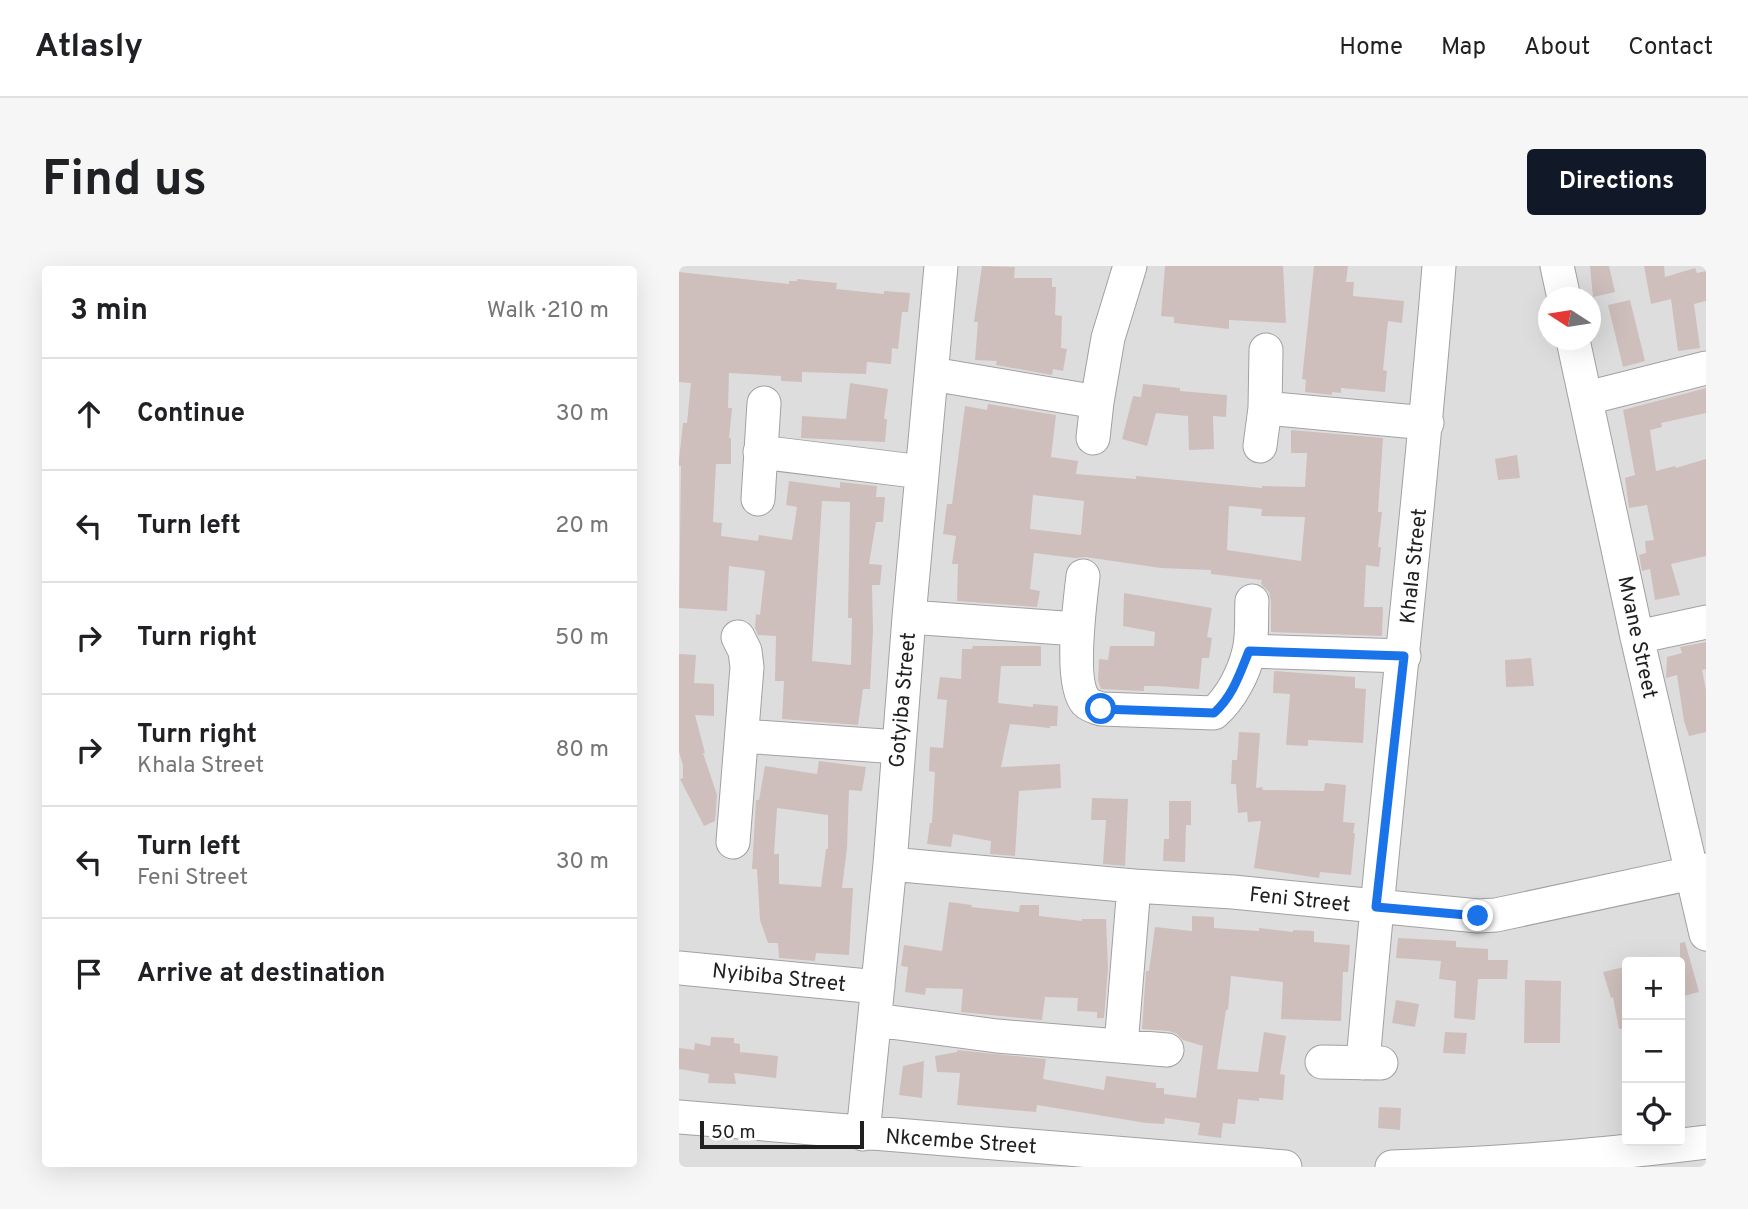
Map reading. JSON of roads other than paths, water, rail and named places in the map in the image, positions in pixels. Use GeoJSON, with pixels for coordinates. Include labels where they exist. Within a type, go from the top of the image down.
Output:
{"type":"FeatureCollection","features":[{"type":"Feature","properties":{"kind":"street","name":"Gotyiba Street"},"geometry":{"type":"LineString","coordinates":[[863,1134],[890,864],[941,266]]}},
{"type":"Feature","properties":{"kind":"street"},"geometry":{"type":"LineString","coordinates":[[1093,438],[1108,338],[1130,266]]}},
{"type":"Feature","properties":{"kind":"street","name":"Khala Street"},"geometry":{"type":"LineString","coordinates":[[1322,1062],[1372,1063],[1376,907],[1427,423],[1439,266]]}},
{"type":"Feature","properties":{"kind":"street"},"geometry":{"type":"LineString","coordinates":[[1556,266],[1561,287]]}},
{"type":"Feature","properties":{"kind":"street"},"geometry":{"type":"LineString","coordinates":[[1260,446],[1265,408],[1266,350]]}},
{"type":"Feature","properties":{"kind":"street","name":"Mvane Street"},"geometry":{"type":"LineString","coordinates":[[1575,350],[1637,637],[1698,872],[1706,934]]}},
{"type":"Feature","properties":{"kind":"street"},"geometry":{"type":"LineString","coordinates":[[1587,398],[1706,368]]}},
{"type":"Feature","properties":{"kind":"street"},"geometry":{"type":"LineString","coordinates":[[932,374],[1097,402]]}},
{"type":"Feature","properties":{"kind":"street"},"geometry":{"type":"LineString","coordinates":[[758,499],[764,403]]}},
{"type":"Feature","properties":{"kind":"street"},"geometry":{"type":"LineString","coordinates":[[1265,408],[1427,423]]}},
{"type":"Feature","properties":{"kind":"street"},"geometry":{"type":"LineString","coordinates":[[760,452],[922,472]]}},
{"type":"Feature","properties":{"kind":"street"},"geometry":{"type":"LineString","coordinates":[[1083,576],[1077,629],[1079,687],[1086,702],[1101,709],[1214,713],[1234,688],[1249,651],[1252,601]]}},
{"type":"Feature","properties":{"kind":"street"},"geometry":{"type":"LineString","coordinates":[[909,617],[1077,629]]}},
{"type":"Feature","properties":{"kind":"street"},"geometry":{"type":"LineString","coordinates":[[1637,637],[1706,622]]}},
{"type":"Feature","properties":{"kind":"street"},"geometry":{"type":"LineString","coordinates":[[733,842],[747,667],[745,651],[738,637]]}},
{"type":"Feature","properties":{"kind":"street"},"geometry":{"type":"LineString","coordinates":[[1249,651],[1404,656]]}},
{"type":"Feature","properties":{"kind":"street"},"geometry":{"type":"LineString","coordinates":[[743,736],[898,747]]}},
{"type":"Feature","properties":{"kind":"street","name":"Feni Street"},"geometry":{"type":"LineString","coordinates":[[890,864],[1233,892],[1461,916],[1496,915],[1698,872]]}},
{"type":"Feature","properties":{"kind":"street"},"geometry":{"type":"LineString","coordinates":[[1121,1046],[1134,886]]}},
{"type":"Feature","properties":{"kind":"street","name":"Nyibiba Street"},"geometry":{"type":"LineString","coordinates":[[679,968],[878,987]]}},
{"type":"Feature","properties":{"kind":"street"},"geometry":{"type":"LineString","coordinates":[[875,1020],[997,1036],[1167,1050]]}},
{"type":"Feature","properties":{"kind":"street","name":"Nkcembe Street"},"geometry":{"type":"LineString","coordinates":[[679,1117],[863,1134],[949,1153],[1285,1167]]}},
{"type":"Feature","properties":{"kind":"street"},"geometry":{"type":"LineString","coordinates":[[1392,1167],[1510,1162],[1706,1142]]}}]}
